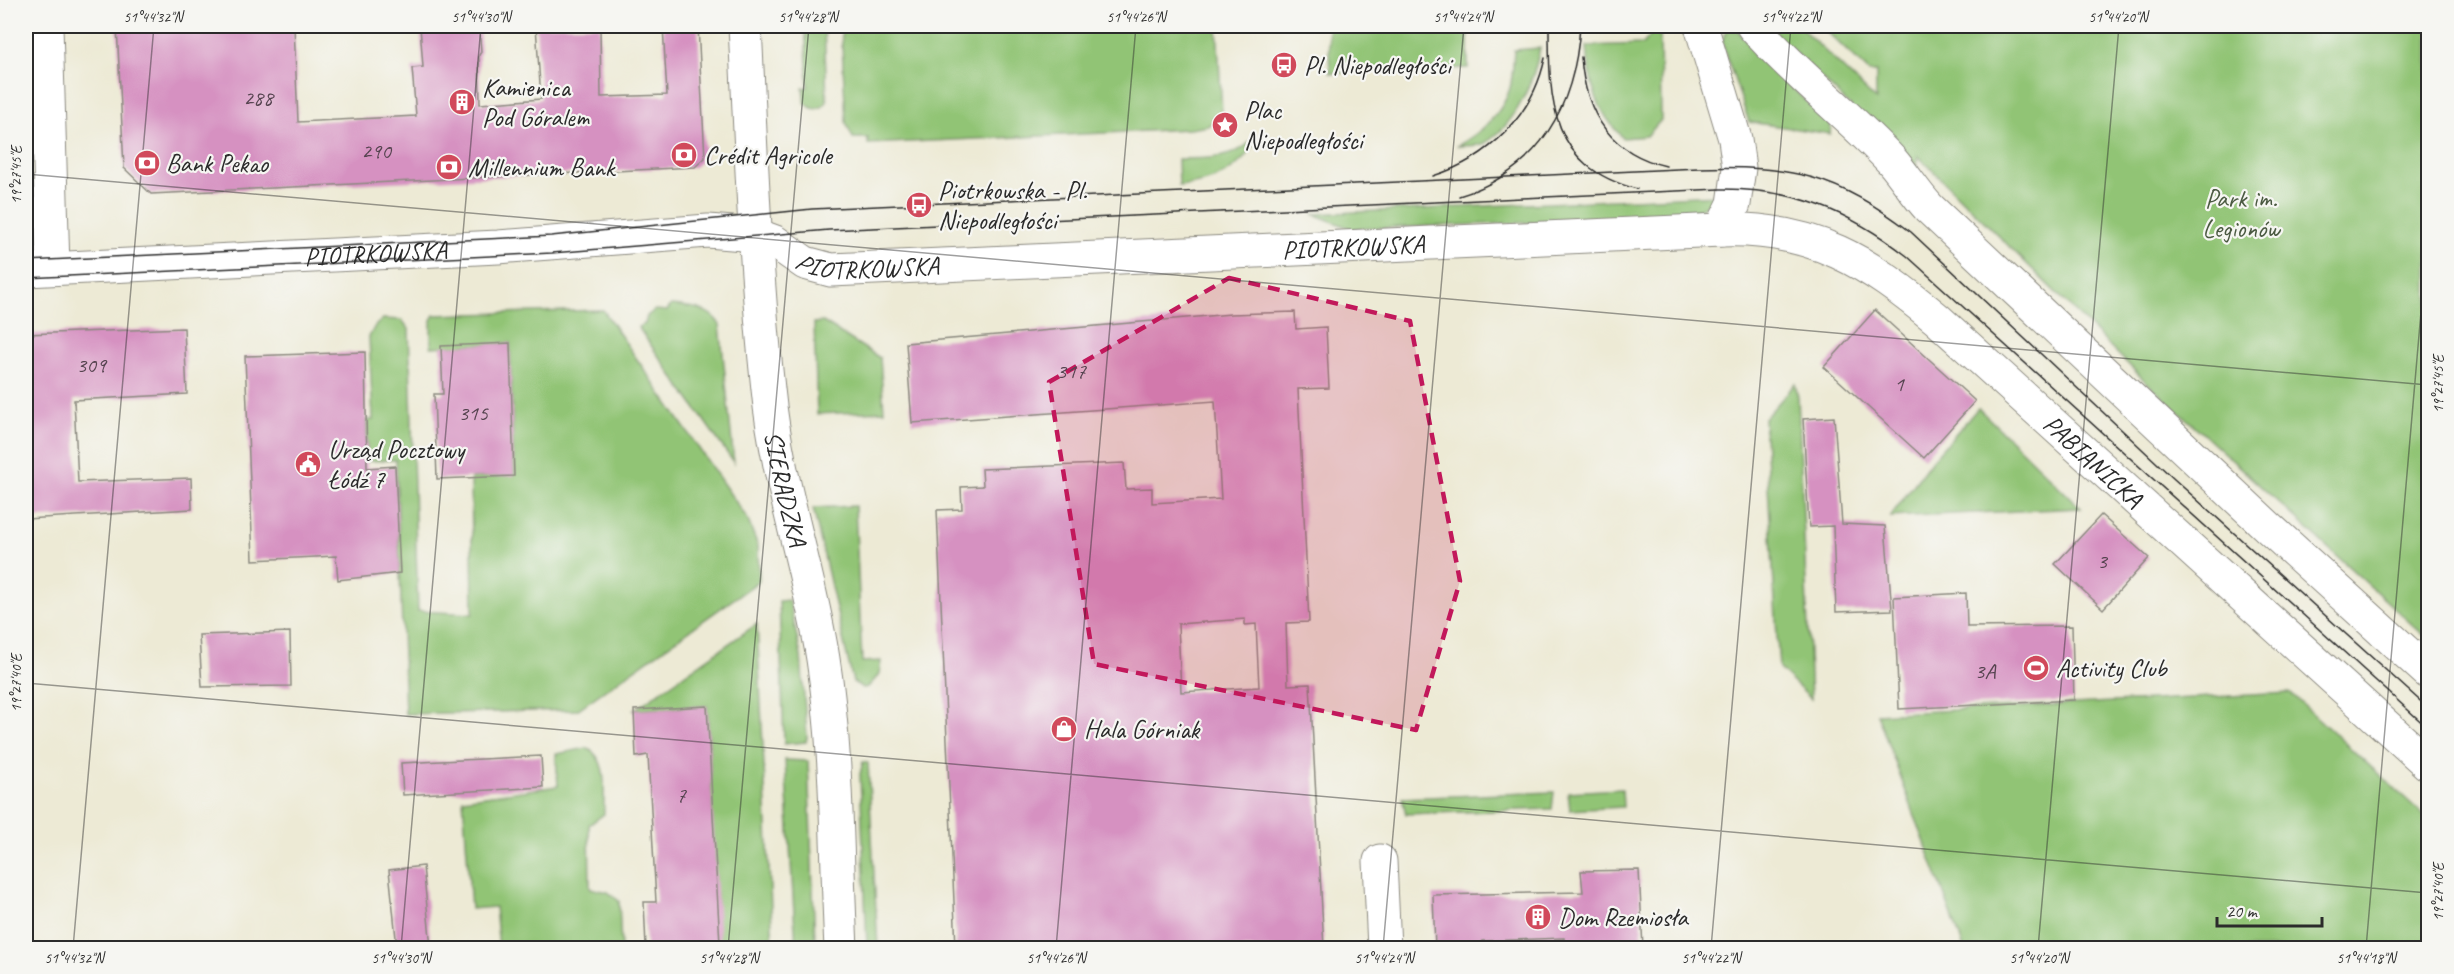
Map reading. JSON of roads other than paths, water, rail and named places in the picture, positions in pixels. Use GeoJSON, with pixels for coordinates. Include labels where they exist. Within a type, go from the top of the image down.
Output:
{"type":"FeatureCollection","features":[{"type":"Feature","properties":{"kind":"street"},"geometry":{"type":"LineString","coordinates":[[39,269],[46,26]]}},
{"type":"Feature","properties":{"kind":"street","name":"SIERADZKA"},"geometry":{"type":"LineString","coordinates":[[745,26],[756,235],[768,390],[773,429],[818,630],[827,688],[834,775],[841,948]]}},
{"type":"Feature","properties":{"kind":"street"},"geometry":{"type":"LineString","coordinates":[[1701,26],[1735,139],[1739,161],[1739,178],[1734,204],[1721,230]]}},
{"type":"Feature","properties":{"kind":"street"},"geometry":{"type":"LineString","coordinates":[[1753,26],[1893,162],[1917,196],[2260,519],[2428,672]]}},
{"type":"Feature","properties":{"kind":"street","name":"PIOTRKOWSKA"},"geometry":{"type":"LineString","coordinates":[[39,269],[498,247],[708,231],[756,235],[775,242],[805,263],[831,270],[1721,230]]}},
{"type":"Feature","properties":{"kind":"street","name":"PABIANICKA"},"geometry":{"type":"LineString","coordinates":[[1721,230],[1758,230],[1804,238],[1851,257],[1902,290],[1937,319],[2428,764]]}},
{"type":"Feature","properties":{"kind":"street"},"geometry":{"type":"LineString","coordinates":[[1380,861],[1384,948]]}},
{"type":"Feature","properties":{"kind":"tram line"},"geometry":{"type":"LineString","coordinates":[[1549,26],[1554,105],[1560,127],[1571,148],[1587,165],[1608,179],[1637,189]]}},
{"type":"Feature","properties":{"kind":"tram line"},"geometry":{"type":"LineString","coordinates":[[1459,196],[1487,185],[1511,170],[1532,152],[1548,132],[1561,108],[1570,83],[1577,55],[1580,26]]}},
{"type":"Feature","properties":{"kind":"tram line"},"geometry":{"type":"LineString","coordinates":[[1581,57],[1588,95],[1604,127],[1630,151],[1646,160],[1666,166]]}},
{"type":"Feature","properties":{"kind":"tram line"},"geometry":{"type":"LineString","coordinates":[[1433,176],[1472,159],[1505,132],[1530,99],[1545,58]]}},
{"type":"Feature","properties":{"kind":"tram line"},"geometry":{"type":"LineString","coordinates":[[26,261],[551,236],[812,209],[1699,168],[1787,172],[1836,186],[1885,213],[1911,232],[2174,479],[2428,708]]}},
{"type":"Feature","properties":{"kind":"tram line"},"geometry":{"type":"LineString","coordinates":[[26,278],[552,253],[829,230],[1720,189],[1772,193],[1819,205],[1842,215],[1864,226],[1907,256],[2428,728]]}},
{"type":"Feature","properties":{"kind":"place","name":"Pl. Niepodległości"},"geometry":{"type":"Point","coordinates":[1284,65]}},
{"type":"Feature","properties":{"kind":"place","name":"Kamienica Pod Góralem"},"geometry":{"type":"Point","coordinates":[462,102]}},
{"type":"Feature","properties":{"kind":"place","name":"Plac Niepodległości"},"geometry":{"type":"Point","coordinates":[1225,125]}},
{"type":"Feature","properties":{"kind":"place","name":"Crédit Agricole"},"geometry":{"type":"Point","coordinates":[684,155]}},
{"type":"Feature","properties":{"kind":"place","name":"Bank Pekao"},"geometry":{"type":"Point","coordinates":[147,163]}},
{"type":"Feature","properties":{"kind":"place","name":"Millennium Bank"},"geometry":{"type":"Point","coordinates":[449,167]}},
{"type":"Feature","properties":{"kind":"place","name":"Piotrkowska - Pl. Niepodległości"},"geometry":{"type":"Point","coordinates":[919,205]}},
{"type":"Feature","properties":{"kind":"place","name":"Urząd Pocztowy Łódź 7"},"geometry":{"type":"Point","coordinates":[308,464]}},
{"type":"Feature","properties":{"kind":"place","name":"Activity Club"},"geometry":{"type":"Point","coordinates":[2036,668]}},
{"type":"Feature","properties":{"kind":"place","name":"Hala Górniak"},"geometry":{"type":"Point","coordinates":[1064,729]}},
{"type":"Feature","properties":{"kind":"place","name":"Dom Rzemiosła"},"geometry":{"type":"Point","coordinates":[1538,917]}},
{"type":"Feature","properties":{"kind":"park label","name":"Park im. Legionów"},"geometry":{"type":"Point","coordinates":[2241,212]}}]}
